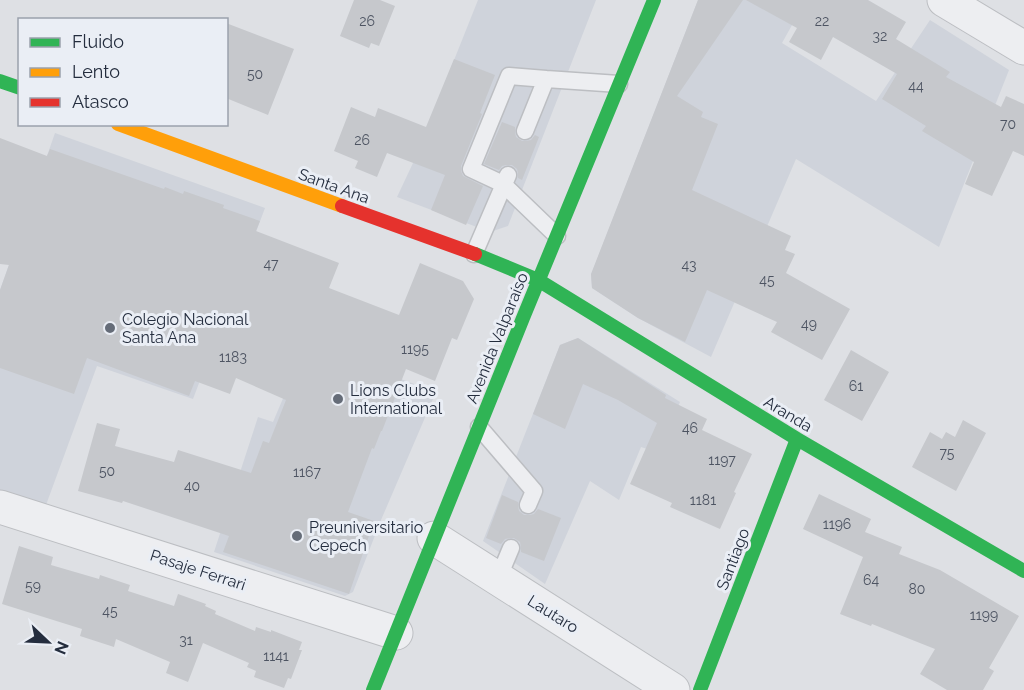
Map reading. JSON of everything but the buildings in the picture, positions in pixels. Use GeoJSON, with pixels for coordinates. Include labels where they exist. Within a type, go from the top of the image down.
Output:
{"type":"FeatureCollection","features":[{"type":"Feature","properties":{"kind":"street","name":"Avenida Valparaíso"},"geometry":{"type":"LineString","coordinates":[[373,690],[538,280],[654,0]]}},
{"type":"Feature","properties":{"kind":"street"},"geometry":{"type":"LineString","coordinates":[[944,0],[1024,48]]}},
{"type":"Feature","properties":{"kind":"street"},"geometry":{"type":"LineString","coordinates":[[0,81],[18,87]]}},
{"type":"Feature","properties":{"kind":"street","name":"Santa Ana"},"geometry":{"type":"LineString","coordinates":[[123,126],[474,254],[538,280]]}},
{"type":"Feature","properties":{"kind":"street","name":"Aranda"},"geometry":{"type":"LineString","coordinates":[[538,280],[797,439],[1024,571]]}},
{"type":"Feature","properties":{"kind":"street","name":"Santiago"},"geometry":{"type":"LineString","coordinates":[[700,690],[797,439]]}},
{"type":"Feature","properties":{"kind":"street","name":"Pasaje Ferrari"},"geometry":{"type":"LineString","coordinates":[[0,507],[396,633]]}},
{"type":"Feature","properties":{"kind":"street","name":"Lautaro"},"geometry":{"type":"LineString","coordinates":[[434,538],[673,690]]}},
{"type":"Feature","properties":{"kind":"lane"},"geometry":{"type":"LineString","coordinates":[[557,236],[506,179],[471,169],[509,76],[619,84]]}},
{"type":"Feature","properties":{"kind":"lane"},"geometry":{"type":"LineString","coordinates":[[525,131],[546,79]]}},
{"type":"Feature","properties":{"kind":"lane"},"geometry":{"type":"LineString","coordinates":[[474,254],[506,179]]}},
{"type":"Feature","properties":{"kind":"lane"},"geometry":{"type":"LineString","coordinates":[[479,427],[534,491],[528,505]]}},
{"type":"Feature","properties":{"kind":"lane"},"geometry":{"type":"LineString","coordinates":[[498,579],[511,548]]}},
{"type":"Feature","properties":{"kind":"shaded area"},"geometry":{"type":"Polygon","coordinates":[[[478,0],[596,0],[508,226],[490,232],[397,197],[413,163],[478,0]]]}},
{"type":"Feature","properties":{"kind":"shaded area"},"geometry":{"type":"Polygon","coordinates":[[[698,0],[806,0],[782,43],[876,101],[930,20],[1009,70],[939,247],[796,159],[711,357],[638,318],[592,288],[591,275],[698,0]]]}},
{"type":"Feature","properties":{"kind":"shaded area","name":"Colegio Nacional Santa Ana"},"geometry":{"type":"Polygon","coordinates":[[[55,133],[265,208],[193,399],[97,366],[46,505],[0,490],[0,290],[55,133]]]}},
{"type":"Feature","properties":{"kind":"shaded area"},"geometry":{"type":"Polygon","coordinates":[[[578,338],[680,402],[657,452],[641,447],[619,500],[590,481],[545,584],[483,541],[560,345],[578,338]]]}},
{"type":"Feature","properties":{"kind":"shaded area"},"geometry":{"type":"Polygon","coordinates":[[[306,344],[436,392],[353,592],[345,596],[214,552],[258,417],[273,422],[306,344]]]}},
{"type":"Feature","properties":{"kind":"traffic: fast"},"geometry":{"type":"LineString","coordinates":[[373,690],[654,0]]}},
{"type":"Feature","properties":{"kind":"traffic: fast"},"geometry":{"type":"LineString","coordinates":[[0,81],[18,87]]}},
{"type":"Feature","properties":{"kind":"traffic: fast"},"geometry":{"type":"LineString","coordinates":[[475,254],[538,280],[797,439],[1024,571]]}},
{"type":"Feature","properties":{"kind":"traffic: fast"},"geometry":{"type":"LineString","coordinates":[[700,690],[797,439]]}},
{"type":"Feature","properties":{"kind":"traffic: slow"},"geometry":{"type":"LineString","coordinates":[[123,126],[342,206]]}},
{"type":"Feature","properties":{"kind":"traffic: jam"},"geometry":{"type":"LineString","coordinates":[[342,206],[475,254]]}},
{"type":"Feature","properties":{"kind":"place","name":"Colegio Nacional Santa Ana"},"geometry":{"type":"Point","coordinates":[110,328]}},
{"type":"Feature","properties":{"kind":"place","name":"Lions Clubs International"},"geometry":{"type":"Point","coordinates":[338,399]}},
{"type":"Feature","properties":{"kind":"place","name":"Preuniversitario Cepech"},"geometry":{"type":"Point","coordinates":[297,536]}}]}
